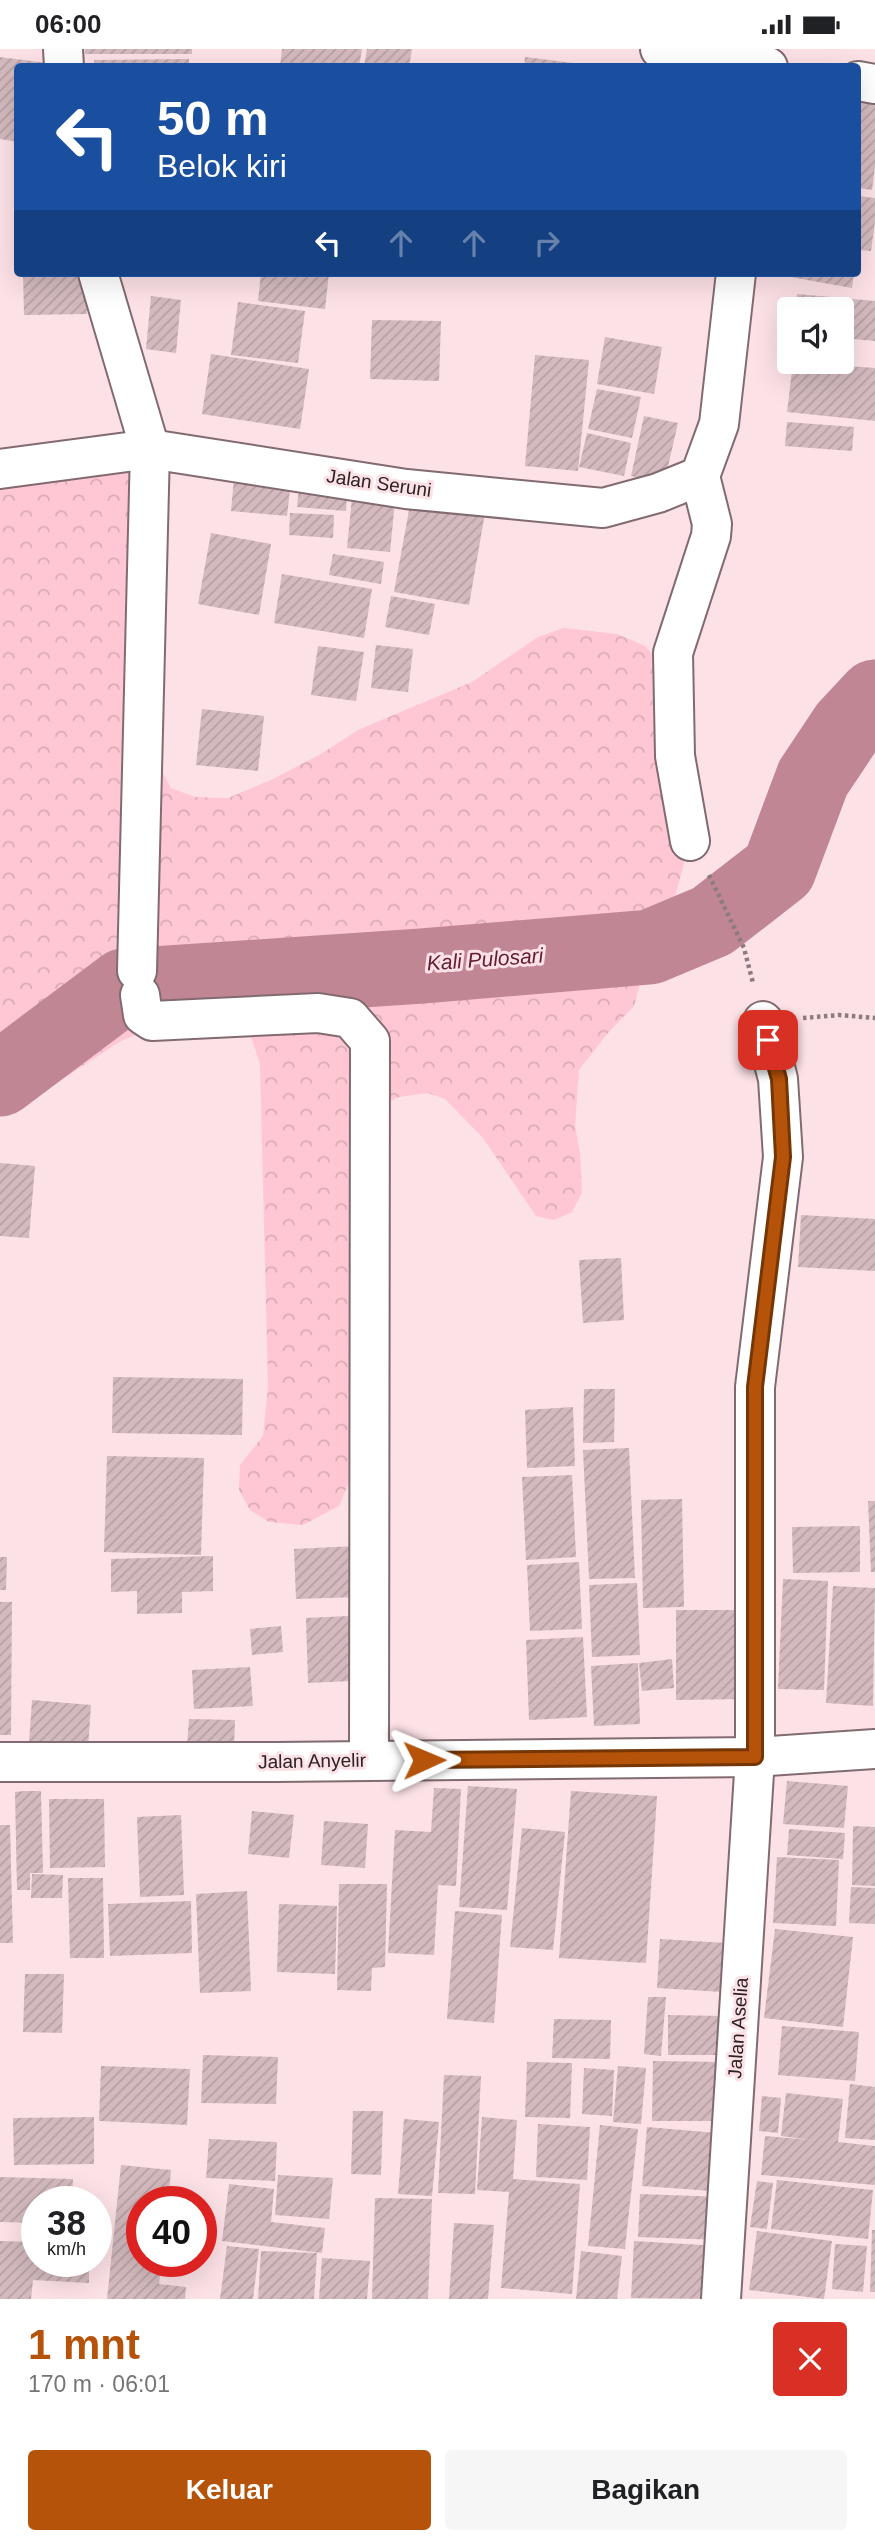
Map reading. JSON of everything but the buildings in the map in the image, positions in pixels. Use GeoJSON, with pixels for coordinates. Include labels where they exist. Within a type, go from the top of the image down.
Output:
{"type":"FeatureCollection","features":[{"type":"Feature","properties":{"kind":"street"},"geometry":{"type":"LineString","coordinates":[[660,49],[761,62]]}},
{"type":"Feature","properties":{"kind":"street"},"geometry":{"type":"LineString","coordinates":[[99,277],[150,449],[139,983],[143,1015],[152,1021],[318,1013],[350,1018],[370,1041],[369,1761]]}},
{"type":"Feature","properties":{"kind":"street"},"geometry":{"type":"LineString","coordinates":[[690,841],[675,756],[671,675],[673,653],[711,536],[712,524],[700,476],[719,424],[736,277]]}},
{"type":"Feature","properties":{"kind":"street","name":"Jalan Seruni"},"geometry":{"type":"LineString","coordinates":[[0,469],[150,449],[406,489],[603,508],[658,493],[700,476]]}},
{"type":"Feature","properties":{"kind":"street","name":"Jalan Aselia"},"geometry":{"type":"LineString","coordinates":[[721,2299],[755,1757],[755,1387],[783,1157],[779,1079],[763,1021]]}},
{"type":"Feature","properties":{"kind":"street","name":"Jalan Anyelir"},"geometry":{"type":"LineString","coordinates":[[0,1762],[755,1757],[875,1749]]}},
{"type":"Feature","properties":{"kind":"path"},"geometry":{"type":"LineString","coordinates":[[720,894],[744,948]]}},
{"type":"Feature","properties":{"kind":"path"},"geometry":{"type":"LineString","coordinates":[[763,1021],[839,1015],[875,1018]]}},
{"type":"Feature","properties":{"kind":"green space"},"geometry":{"type":"Polygon","coordinates":[[[150,449],[148,745],[171,788],[195,797],[228,798],[271,780],[321,754],[358,730],[472,682],[538,637],[564,628],[617,634],[645,646],[671,675],[690,841],[672,908],[652,940],[634,1006],[607,1034],[579,1070],[575,1126],[580,1153],[582,1193],[572,1212],[554,1220],[536,1216],[483,1138],[445,1099],[428,1093],[399,1097],[368,1111],[349,1131],[349,1482],[339,1506],[303,1525],[269,1522],[250,1510],[239,1490],[240,1465],[263,1436],[268,1386],[260,1064],[250,1034],[155,1027],[119,1042],[66,1077],[0,1103],[0,469],[150,449]]]}},
{"type":"Feature","properties":{"kind":"waterway","name":"Kali Pulosari"},"geometry":{"type":"LineString","coordinates":[[0,1079],[124,986],[650,947],[712,921],[779,869],[813,778],[847,727],[875,697]]}},
{"type":"Feature","properties":{"kind":"route"},"geometry":{"type":"LineString","coordinates":[[424,1760],[755,1757],[755,1387],[783,1157],[779,1079],[768,1040]]}}]}
